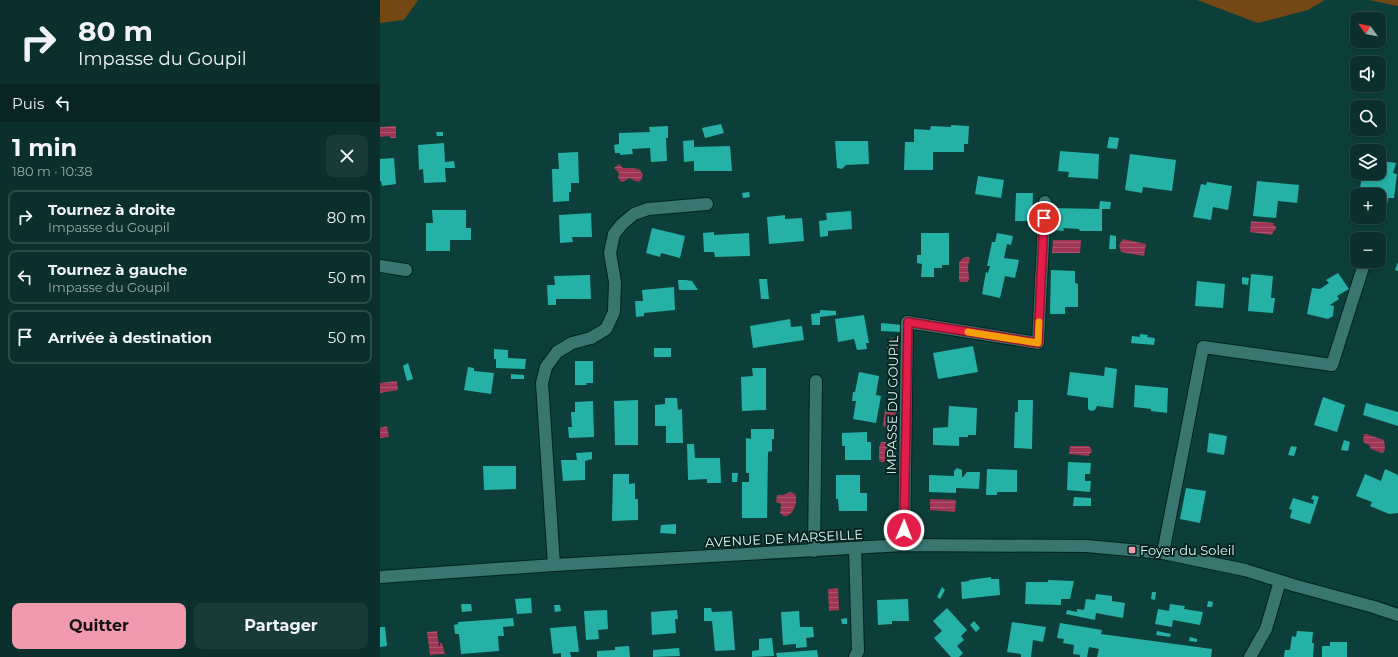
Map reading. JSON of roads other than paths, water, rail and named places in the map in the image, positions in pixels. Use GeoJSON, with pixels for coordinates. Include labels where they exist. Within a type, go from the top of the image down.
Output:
{"type":"FeatureCollection","features":[{"type":"Feature","properties":{"kind":"street","name":"IMPASSE DU GOUPIL"},"geometry":{"type":"LineString","coordinates":[[904,545],[908,322],[1038,343],[1045,202]]}},
{"type":"Feature","properties":{"kind":"street"},"geometry":{"type":"LineString","coordinates":[[554,565],[542,383],[546,367],[557,352],[572,343],[590,338],[606,329],[614,312],[615,282],[610,253],[614,234],[622,224],[634,214],[648,209],[707,204]]}},
{"type":"Feature","properties":{"kind":"street"},"geometry":{"type":"LineString","coordinates":[[380,266],[406,270]]}},
{"type":"Feature","properties":{"kind":"street"},"geometry":{"type":"LineString","coordinates":[[1163,553],[1203,347],[1332,364],[1363,268]]}},
{"type":"Feature","properties":{"kind":"street"},"geometry":{"type":"LineString","coordinates":[[814,551],[816,381]]}},
{"type":"Feature","properties":{"kind":"street","name":"AVENUE DE MARSEILLE"},"geometry":{"type":"LineString","coordinates":[[380,577],[554,565],[904,545],[1086,546],[1163,553],[1245,570],[1398,615]]}},
{"type":"Feature","properties":{"kind":"street"},"geometry":{"type":"LineString","coordinates":[[855,548],[858,651],[855,657]]}},
{"type":"Feature","properties":{"kind":"street"},"geometry":{"type":"LineString","coordinates":[[1250,657],[1266,629],[1280,581]]}},
{"type":"Feature","properties":{"kind":"place","name":"Foyer du Soleil"},"geometry":{"type":"Point","coordinates":[1132,550]}}]}
